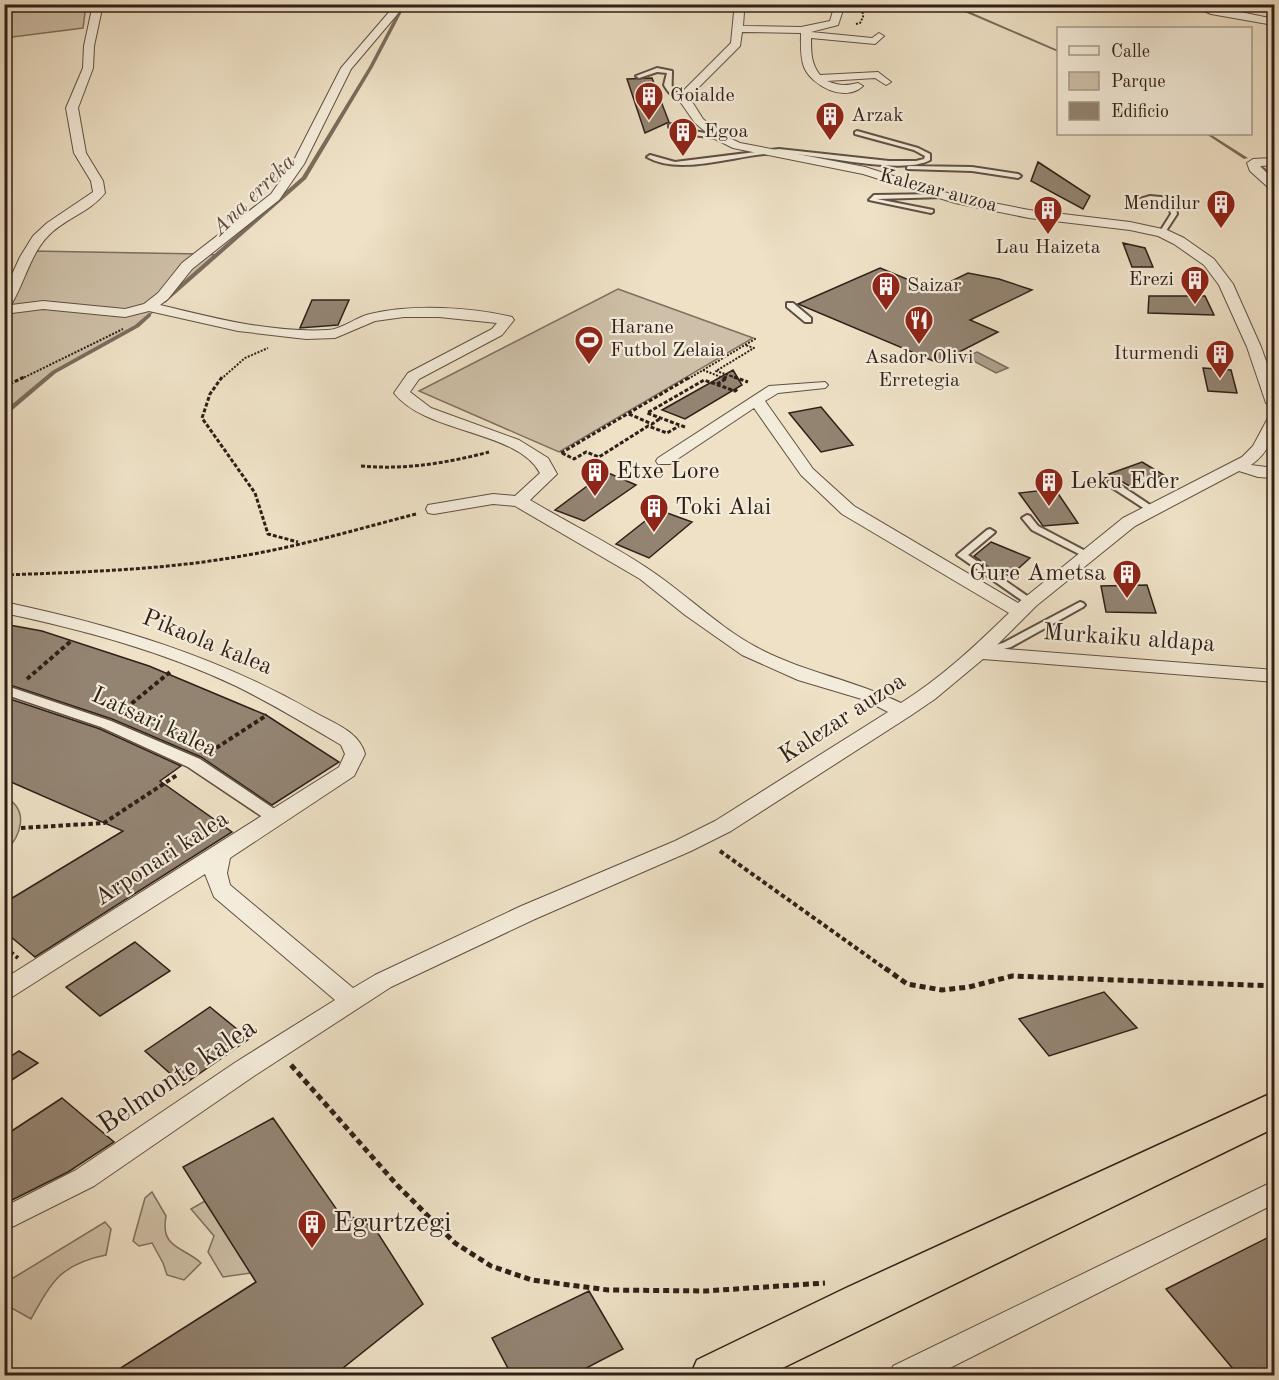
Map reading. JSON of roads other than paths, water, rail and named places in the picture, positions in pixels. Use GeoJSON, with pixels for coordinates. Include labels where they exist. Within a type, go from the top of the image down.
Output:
{"type":"FeatureCollection","features":[{"type":"Feature","properties":{"kind":"highway"},"geometry":{"type":"LineString","coordinates":[[716,1376],[863,1303],[1275,1110]]}},
{"type":"Feature","properties":{"kind":"street"},"geometry":{"type":"LineString","coordinates":[[4,308],[34,243],[45,230],[93,200],[99,193],[97,181],[80,153],[72,108],[88,68],[89,46],[98,4]]}},
{"type":"Feature","properties":{"kind":"street"},"geometry":{"type":"LineString","coordinates":[[685,100],[693,85],[736,44],[739,12],[745,4]]}},
{"type":"Feature","properties":{"kind":"street"},"geometry":{"type":"LineString","coordinates":[[840,4],[834,23],[822,27],[804,27],[808,63],[817,78],[834,88],[850,90],[858,86]]}},
{"type":"Feature","properties":{"kind":"street"},"geometry":{"type":"LineString","coordinates":[[1192,4],[1211,11],[1275,22]]}},
{"type":"Feature","properties":{"kind":"street"},"geometry":{"type":"LineString","coordinates":[[4,308],[43,305],[125,313],[149,307],[163,296],[188,266],[275,197],[298,164],[346,68],[400,8]]}},
{"type":"Feature","properties":{"kind":"street"},"geometry":{"type":"LineString","coordinates":[[738,29],[806,33],[874,41],[879,36]]}},
{"type":"Feature","properties":{"kind":"street"},"geometry":{"type":"LineString","coordinates":[[817,78],[878,75],[886,82]]}},
{"type":"Feature","properties":{"kind":"street","name":"Kalezar auzoa"},"geometry":{"type":"LineString","coordinates":[[685,100],[699,121],[717,136],[737,146],[865,171],[942,196],[1029,214],[1119,224],[1162,233],[1194,250],[1226,284],[1275,403]]}},
{"type":"Feature","properties":{"kind":"street"},"geometry":{"type":"LineString","coordinates":[[1275,162],[1253,163],[1254,168],[1275,186]]}},
{"type":"Feature","properties":{"kind":"street"},"geometry":{"type":"LineString","coordinates":[[149,307],[231,327],[331,334],[350,329],[370,318],[407,313],[507,320],[497,332],[413,376],[402,393],[426,411],[515,444],[542,461],[549,474],[519,501]]}},
{"type":"Feature","properties":{"kind":"street"},"geometry":{"type":"LineString","coordinates":[[1259,361],[1274,351]]}},
{"type":"Feature","properties":{"kind":"street"},"geometry":{"type":"LineString","coordinates":[[664,461],[774,389],[820,385]]}},
{"type":"Feature","properties":{"kind":"street"},"geometry":{"type":"LineString","coordinates":[[756,400],[807,472],[848,510],[1025,607]]}},
{"type":"Feature","properties":{"kind":"street","name":"Kalezar auzoa"},"geometry":{"type":"LineString","coordinates":[[383,981],[527,912],[701,837],[903,712],[979,653],[1025,607],[1086,554],[1129,522],[1150,509],[1239,466],[1260,448],[1275,421]]}},
{"type":"Feature","properties":{"kind":"street"},"geometry":{"type":"LineString","coordinates":[[1239,466],[1258,472],[1275,473]]}},
{"type":"Feature","properties":{"kind":"street"},"geometry":{"type":"LineString","coordinates":[[434,510],[493,499],[519,501],[646,575],[691,611],[749,651],[805,676],[888,702],[903,712]]}},
{"type":"Feature","properties":{"kind":"street","name":"Pikaola kalea"},"geometry":{"type":"LineString","coordinates":[[4,607],[87,626],[186,658],[228,675],[285,703],[348,740],[355,754],[347,771]]}},
{"type":"Feature","properties":{"kind":"street","name":"Murkaiku aldapa"},"geometry":{"type":"LineString","coordinates":[[979,653],[1275,676]]}},
{"type":"Feature","properties":{"kind":"street","name":"Latsari kalea"},"geometry":{"type":"LineString","coordinates":[[9,690],[106,724],[194,763],[276,818]]}},
{"type":"Feature","properties":{"kind":"street","name":"Arponari kalea"},"geometry":{"type":"LineString","coordinates":[[4,991],[168,888],[347,771]]}},
{"type":"Feature","properties":{"kind":"street"},"geometry":{"type":"LineString","coordinates":[[220,854],[215,874],[216,883],[222,891],[351,999]]}},
{"type":"Feature","properties":{"kind":"street"},"geometry":{"type":"LineString","coordinates":[[168,888],[203,886],[222,891]]}},
{"type":"Feature","properties":{"kind":"street","name":"Belmonte kalea"},"geometry":{"type":"LineString","coordinates":[[4,1220],[85,1178],[276,1048],[383,981]]}},
{"type":"Feature","properties":{"kind":"street"},"geometry":{"type":"LineString","coordinates":[[903,1376],[1275,1192]]}},
{"type":"Feature","properties":{"kind":"lane"},"geometry":{"type":"LineString","coordinates":[[639,76],[657,70],[670,72],[667,85],[672,94],[685,100]]}},
{"type":"Feature","properties":{"kind":"lane"},"geometry":{"type":"LineString","coordinates":[[671,126],[693,133],[717,136]]}},
{"type":"Feature","properties":{"kind":"lane"},"geometry":{"type":"LineString","coordinates":[[650,157],[675,164],[764,152],[794,152],[916,163],[927,160],[928,154],[916,149],[857,133]]}},
{"type":"Feature","properties":{"kind":"lane"},"geometry":{"type":"LineString","coordinates":[[856,159],[896,168],[972,169],[1018,177]]}},
{"type":"Feature","properties":{"kind":"lane"},"geometry":{"type":"LineString","coordinates":[[931,211],[873,200],[874,196],[942,196]]}},
{"type":"Feature","properties":{"kind":"lane"},"geometry":{"type":"LineString","coordinates":[[1140,200],[1150,198],[1171,200],[1174,214],[1162,233]]}},
{"type":"Feature","properties":{"kind":"lane"},"geometry":{"type":"LineString","coordinates":[[790,305],[808,320]]}},
{"type":"Feature","properties":{"kind":"lane"},"geometry":{"type":"LineString","coordinates":[[1111,483],[1150,509]]}},
{"type":"Feature","properties":{"kind":"lane"},"geometry":{"type":"LineString","coordinates":[[1027,518],[1035,528],[1086,554]]}},
{"type":"Feature","properties":{"kind":"lane"},"geometry":{"type":"LineString","coordinates":[[990,532],[962,555],[1025,607]]}},
{"type":"Feature","properties":{"kind":"lane"},"geometry":{"type":"LineString","coordinates":[[979,653],[1007,645],[1080,605]]}},
{"type":"Feature","properties":{"kind":"waterway","name":"Ana erreka"},"geometry":{"type":"LineString","coordinates":[[163,302],[304,178],[371,67],[404,4]]}},
{"type":"Feature","properties":{"kind":"waterway"},"geometry":{"type":"LineString","coordinates":[[948,4],[1057,51]]}},
{"type":"Feature","properties":{"kind":"waterway"},"geometry":{"type":"LineString","coordinates":[[1210,135],[1246,158]]}},
{"type":"Feature","properties":{"kind":"waterway"},"geometry":{"type":"LineString","coordinates":[[1260,167],[1274,176]]}},
{"type":"Feature","properties":{"kind":"waterway","name":"Ana erreka"},"geometry":{"type":"LineString","coordinates":[[4,415],[54,372],[137,326],[149,315]]}},
{"type":"Feature","properties":{"kind":"place","name":"Goialde"},"geometry":{"type":"Point","coordinates":[649,122]}},
{"type":"Feature","properties":{"kind":"place","name":"Arzak"},"geometry":{"type":"Point","coordinates":[830,142]}},
{"type":"Feature","properties":{"kind":"place","name":"Egoa"},"geometry":{"type":"Point","coordinates":[683,158]}},
{"type":"Feature","properties":{"kind":"place","name":"Mendilur"},"geometry":{"type":"Point","coordinates":[1221,230]}},
{"type":"Feature","properties":{"kind":"place","name":"Lau Haizeta"},"geometry":{"type":"Point","coordinates":[1048,236]}},
{"type":"Feature","properties":{"kind":"place","name":"Erezi"},"geometry":{"type":"Point","coordinates":[1195,306]}},
{"type":"Feature","properties":{"kind":"place","name":"Saizar"},"geometry":{"type":"Point","coordinates":[886,312]}},
{"type":"Feature","properties":{"kind":"place","name":"Asador Olivi Erretegia"},"geometry":{"type":"Point","coordinates":[919,346]}},
{"type":"Feature","properties":{"kind":"place","name":"Harane Futbol Zelaia"},"geometry":{"type":"Point","coordinates":[589,366]}},
{"type":"Feature","properties":{"kind":"place","name":"Iturmendi"},"geometry":{"type":"Point","coordinates":[1220,380]}},
{"type":"Feature","properties":{"kind":"place","name":"Etxe Lore"},"geometry":{"type":"Point","coordinates":[595,498]}},
{"type":"Feature","properties":{"kind":"place","name":"Leku Eder"},"geometry":{"type":"Point","coordinates":[1049,508]}},
{"type":"Feature","properties":{"kind":"place","name":"Toki Alai"},"geometry":{"type":"Point","coordinates":[654,534]}},
{"type":"Feature","properties":{"kind":"place","name":"Gure Ametsa"},"geometry":{"type":"Point","coordinates":[1127,600]}},
{"type":"Feature","properties":{"kind":"place","name":"Egurtzegi"},"geometry":{"type":"Point","coordinates":[312,1250]}}]}
